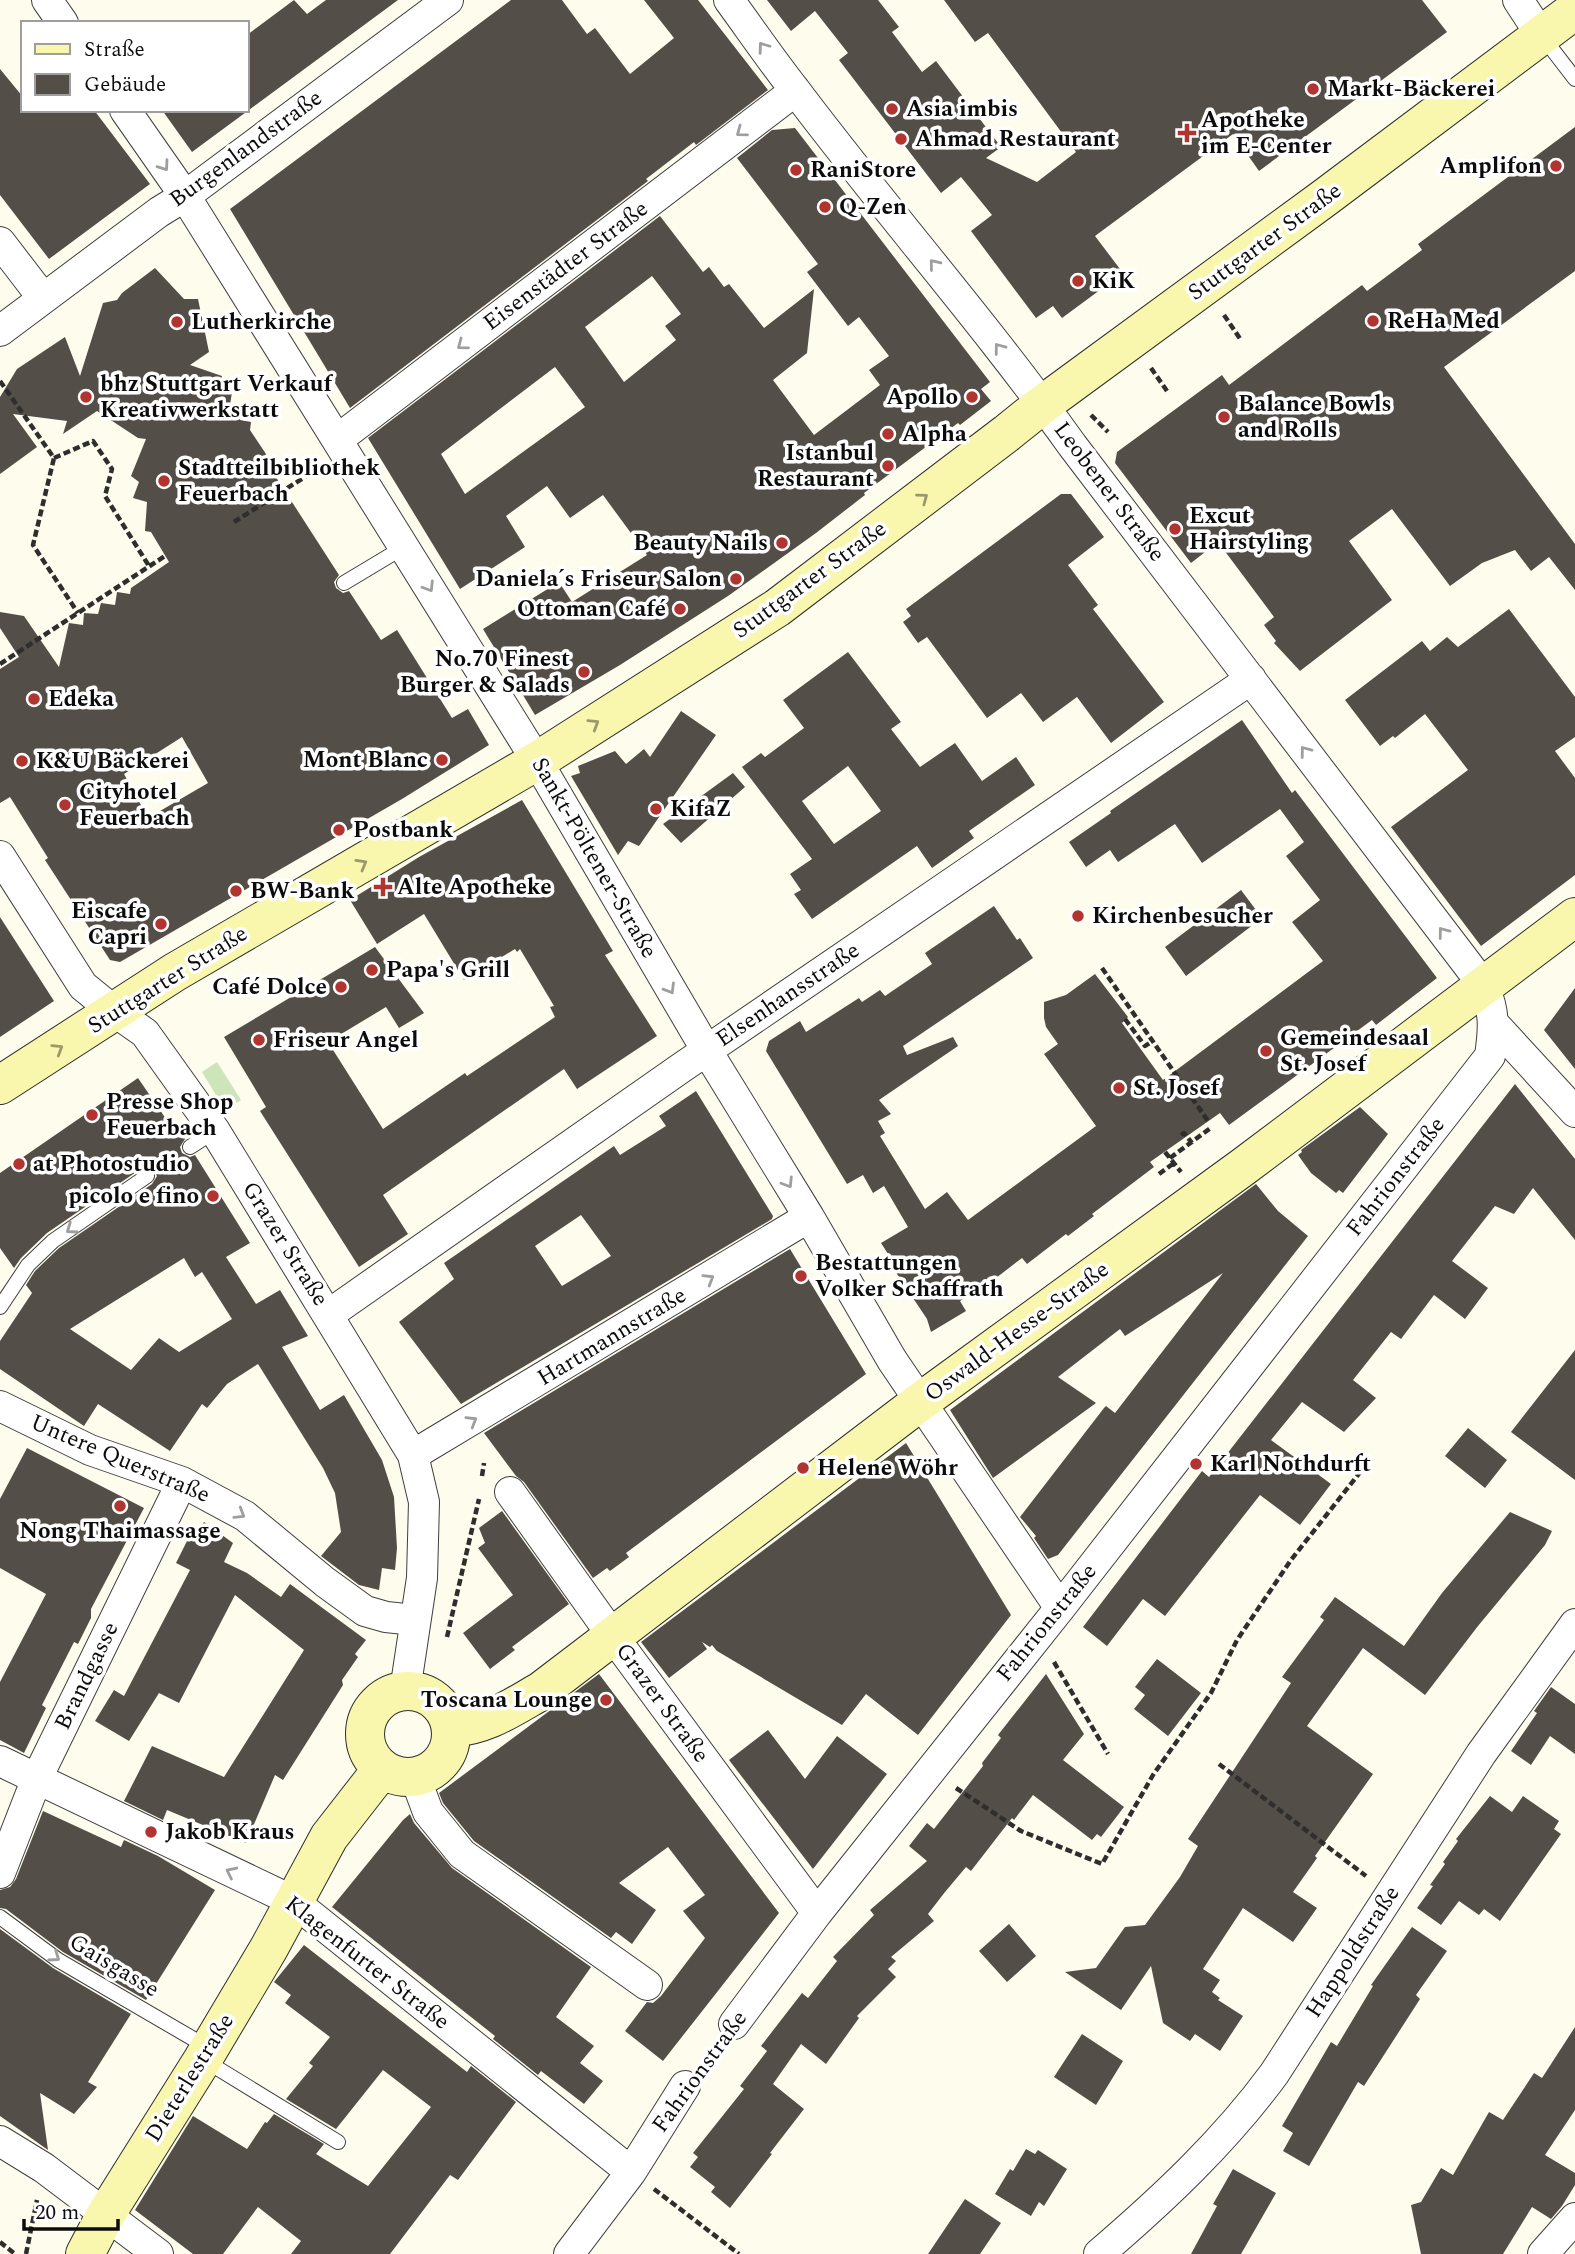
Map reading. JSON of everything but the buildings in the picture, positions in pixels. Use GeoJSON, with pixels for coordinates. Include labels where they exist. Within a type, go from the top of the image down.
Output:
{"type":"FeatureCollection","features":[{"type":"Feature","properties":{"kind":"street"},"geometry":{"type":"LineString","coordinates":[[47,0],[62,21]]}},
{"type":"Feature","properties":{"kind":"street","name":"Burgenlandstraße"},"geometry":{"type":"LineString","coordinates":[[0,331],[449,0]]}},
{"type":"Feature","properties":{"kind":"street","name":"Leobener Straße"},"geometry":{"type":"LineString","coordinates":[[729,0],[795,91],[976,317],[1484,986]]}},
{"type":"Feature","properties":{"kind":"street"},"geometry":{"type":"LineString","coordinates":[[1518,0],[1541,35]]}},
{"type":"Feature","properties":{"kind":"street","name":"Stuttgarter Straße"},"geometry":{"type":"LineString","coordinates":[[0,1085],[175,972],[537,761],[777,608],[1042,405],[1312,208],[1575,10]]}},
{"type":"Feature","properties":{"kind":"street","name":"Eisenstädter Straße"},"geometry":{"type":"LineString","coordinates":[[341,446],[795,91]]}},
{"type":"Feature","properties":{"kind":"street","name":"Sankt-Pöltener-Straße"},"geometry":{"type":"LineString","coordinates":[[126,112],[185,195],[537,761],[892,1360],[1060,1608]]}},
{"type":"Feature","properties":{"kind":"street"},"geometry":{"type":"LineString","coordinates":[[0,242],[43,298]]}},
{"type":"Feature","properties":{"kind":"street","name":"Elsenhansstraße"},"geometry":{"type":"LineString","coordinates":[[328,1315],[707,1051],[1251,679]]}},
{"type":"Feature","properties":{"kind":"street","name":"Grazer Straße"},"geometry":{"type":"LineString","coordinates":[[0,856],[83,986],[145,1033],[215,1131],[413,1455],[424,1502],[422,1578],[405,1691]]}},
{"type":"Feature","properties":{"kind":"street","name":"Oswald-Hesse-Straße"},"geometry":{"type":"LineString","coordinates":[[451,1728],[472,1727],[501,1714],[541,1690],[920,1402],[1221,1183],[1575,917]]}},
{"type":"Feature","properties":{"kind":"street","name":"Fahrionstraße"},"geometry":{"type":"LineString","coordinates":[[734,2024],[817,1913],[1060,1608],[1490,1056],[1495,1025],[1491,1003],[1484,986]]}},
{"type":"Feature","properties":{"kind":"street"},"geometry":{"type":"LineString","coordinates":[[1495,1025],[1575,1112]]}},
{"type":"Feature","properties":{"kind":"street","name":"Hartmannstraße"},"geometry":{"type":"LineString","coordinates":[[413,1455],[809,1217]]}},
{"type":"Feature","properties":{"kind":"street","name":"Untere Querstraße"},"geometry":{"type":"LineString","coordinates":[[0,1406],[90,1450],[182,1482],[245,1516],[365,1611],[386,1617],[415,1620]]}},
{"type":"Feature","properties":{"kind":"street","name":"Brandgasse"},"geometry":{"type":"LineString","coordinates":[[0,1873],[37,1778],[182,1482]]}},
{"type":"Feature","properties":{"kind":"street","name":"Grazer Straße"},"geometry":{"type":"LineString","coordinates":[[510,1492],[817,1913]]}},
{"type":"Feature","properties":{"kind":"street","name":"Happoldstraße"},"geometry":{"type":"LineString","coordinates":[[1099,2254],[1165,2197],[1246,2112],[1274,2074],[1481,1754],[1575,1624]]}},
{"type":"Feature","properties":{"kind":"street"},"geometry":{"type":"LineString","coordinates":[[293,1901],[330,1838],[399,1773],[428,1772],[439,1765],[446,1754],[451,1728],[447,1716],[440,1705],[418,1692],[405,1691],[390,1695],[377,1703],[368,1715],[364,1730],[365,1745],[372,1759],[399,1773],[463,1854],[647,1985]]}},
{"type":"Feature","properties":{"kind":"street","name":"Klagenfurter Straße"},"geometry":{"type":"LineString","coordinates":[[0,1761],[293,1901],[631,2172]]}},
{"type":"Feature","properties":{"kind":"street","name":"Dieterlestraße"},"geometry":{"type":"LineString","coordinates":[[85,2254],[106,2214],[269,1948],[293,1901]]}},
{"type":"Feature","properties":{"kind":"street","name":"Fahrionstraße"},"geometry":{"type":"LineString","coordinates":[[569,2254],[631,2172],[685,2086]]}},
{"type":"Feature","properties":{"kind":"street"},"geometry":{"type":"LineString","coordinates":[[0,2141],[44,2168],[158,2254]]}},
{"type":"Feature","properties":{"kind":"street"},"geometry":{"type":"LineString","coordinates":[[1543,2254],[1575,2218]]}},
{"type":"Feature","properties":{"kind":"lane"},"geometry":{"type":"LineString","coordinates":[[1541,35],[1575,79]]}},
{"type":"Feature","properties":{"kind":"lane"},"geometry":{"type":"LineString","coordinates":[[344,583],[404,547]]}},
{"type":"Feature","properties":{"kind":"lane"},"geometry":{"type":"LineString","coordinates":[[190,1147],[215,1131]]}},
{"type":"Feature","properties":{"kind":"lane"},"geometry":{"type":"LineString","coordinates":[[0,1307],[28,1265],[53,1241],[147,1176]]}},
{"type":"Feature","properties":{"kind":"lane","name":"Gaisgasse"},"geometry":{"type":"LineString","coordinates":[[0,1917],[58,1960],[338,2141]]}},
{"type":"Feature","properties":{"kind":"path"},"geometry":{"type":"LineString","coordinates":[[1221,310],[1241,340]]}},
{"type":"Feature","properties":{"kind":"path"},"geometry":{"type":"LineString","coordinates":[[1148,364],[1167,391]]}},
{"type":"Feature","properties":{"kind":"path"},"geometry":{"type":"LineString","coordinates":[[0,381],[54,458],[33,545],[78,613]]}},
{"type":"Feature","properties":{"kind":"path"},"geometry":{"type":"LineString","coordinates":[[54,458],[93,442],[112,469],[105,496],[149,566]]}},
{"type":"Feature","properties":{"kind":"path"},"geometry":{"type":"LineString","coordinates":[[234,522],[341,446]]}},
{"type":"Feature","properties":{"kind":"path"},"geometry":{"type":"LineString","coordinates":[[0,664],[166,555]]}},
{"type":"Feature","properties":{"kind":"path"},"geometry":{"type":"LineString","coordinates":[[1102,968],[1208,1121]]}},
{"type":"Feature","properties":{"kind":"path"},"geometry":{"type":"LineString","coordinates":[[1125,1019],[1145,1046],[1151,1042]]}},
{"type":"Feature","properties":{"kind":"path"},"geometry":{"type":"LineString","coordinates":[[1159,1174],[1212,1128]]}},
{"type":"Feature","properties":{"kind":"path"},"geometry":{"type":"LineString","coordinates":[[1181,1135],[1184,1133],[1192,1143]]}},
{"type":"Feature","properties":{"kind":"path"},"geometry":{"type":"LineString","coordinates":[[1165,1152],[1173,1162]]}},
{"type":"Feature","properties":{"kind":"path"},"geometry":{"type":"LineString","coordinates":[[930,1770],[1021,1831],[1102,1864],[1153,1775],[1211,1693],[1237,1640],[1291,1560],[1369,1461]]}},
{"type":"Feature","properties":{"kind":"path"},"geometry":{"type":"LineString","coordinates":[[447,1639],[477,1511],[484,1463]]}},
{"type":"Feature","properties":{"kind":"path"},"geometry":{"type":"LineString","coordinates":[[1037,1634],[1108,1754]]}},
{"type":"Feature","properties":{"kind":"path"},"geometry":{"type":"LineString","coordinates":[[1219,1764],[1391,1895]]}},
{"type":"Feature","properties":{"kind":"path","name":"Fahrionstraße"},"geometry":{"type":"LineString","coordinates":[[685,2086],[734,2024]]}},
{"type":"Feature","properties":{"kind":"path"},"geometry":{"type":"LineString","coordinates":[[26,2254],[44,2168]]}},
{"type":"Feature","properties":{"kind":"path"},"geometry":{"type":"LineString","coordinates":[[631,2172],[739,2254]]}},
{"type":"Feature","properties":{"kind":"path"},"geometry":{"type":"LineString","coordinates":[[0,2242],[15,2254]]}},
{"type":"Feature","properties":{"kind":"green space"},"geometry":{"type":"Polygon","coordinates":[[[217,1062],[241,1100],[231,1107],[222,1105],[202,1072],[217,1062]]]}},
{"type":"Feature","properties":{"kind":"place","name":"Markt-Bäckerei"},"geometry":{"type":"Point","coordinates":[1313,89]}},
{"type":"Feature","properties":{"kind":"place","name":"Asia imbis"},"geometry":{"type":"Point","coordinates":[892,109]}},
{"type":"Feature","properties":{"kind":"place","name":"Apotheke im E-Center"},"geometry":{"type":"Point","coordinates":[1187,133]}},
{"type":"Feature","properties":{"kind":"place","name":"Ahmad Restaurant"},"geometry":{"type":"Point","coordinates":[901,139]}},
{"type":"Feature","properties":{"kind":"place","name":"Amplifon"},"geometry":{"type":"Point","coordinates":[1556,166]}},
{"type":"Feature","properties":{"kind":"place","name":"RaniStore"},"geometry":{"type":"Point","coordinates":[796,170]}},
{"type":"Feature","properties":{"kind":"place","name":"Q-Zen"},"geometry":{"type":"Point","coordinates":[825,207]}},
{"type":"Feature","properties":{"kind":"place","name":"KiK"},"geometry":{"type":"Point","coordinates":[1078,281]}},
{"type":"Feature","properties":{"kind":"place","name":"ReHa Med"},"geometry":{"type":"Point","coordinates":[1373,321]}},
{"type":"Feature","properties":{"kind":"place","name":"Lutherkirche"},"geometry":{"type":"Point","coordinates":[177,322]}},
{"type":"Feature","properties":{"kind":"place","name":"bhz Stuttgart Verkauf Kreativwerkstatt"},"geometry":{"type":"Point","coordinates":[86,397]}},
{"type":"Feature","properties":{"kind":"place","name":"Apollo"},"geometry":{"type":"Point","coordinates":[972,397]}},
{"type":"Feature","properties":{"kind":"place","name":"Balance Bowls and Rolls"},"geometry":{"type":"Point","coordinates":[1224,417]}},
{"type":"Feature","properties":{"kind":"place","name":"Alpha"},"geometry":{"type":"Point","coordinates":[888,434]}},
{"type":"Feature","properties":{"kind":"place","name":"Istanbul Restaurant"},"geometry":{"type":"Point","coordinates":[888,466]}},
{"type":"Feature","properties":{"kind":"place","name":"Stadtteilbibliothek Feuerbach"},"geometry":{"type":"Point","coordinates":[164,481]}},
{"type":"Feature","properties":{"kind":"place","name":"Excut Hairstyling"},"geometry":{"type":"Point","coordinates":[1175,529]}},
{"type":"Feature","properties":{"kind":"place","name":"Beauty Nails"},"geometry":{"type":"Point","coordinates":[782,543]}},
{"type":"Feature","properties":{"kind":"place","name":"Daniela´s Friseur Salon"},"geometry":{"type":"Point","coordinates":[736,579]}},
{"type":"Feature","properties":{"kind":"place","name":"Ottoman Café"},"geometry":{"type":"Point","coordinates":[680,609]}},
{"type":"Feature","properties":{"kind":"place","name":"No.70 Finest Burger & Salads"},"geometry":{"type":"Point","coordinates":[584,672]}},
{"type":"Feature","properties":{"kind":"place","name":"Edeka"},"geometry":{"type":"Point","coordinates":[34,699]}},
{"type":"Feature","properties":{"kind":"place","name":"Mont Blanc"},"geometry":{"type":"Point","coordinates":[442,760]}},
{"type":"Feature","properties":{"kind":"place","name":"K&U Bäckerei"},"geometry":{"type":"Point","coordinates":[22,761]}},
{"type":"Feature","properties":{"kind":"place","name":"Cityhotel Feuerbach"},"geometry":{"type":"Point","coordinates":[65,805]}},
{"type":"Feature","properties":{"kind":"place","name":"KifaZ"},"geometry":{"type":"Point","coordinates":[656,809]}},
{"type":"Feature","properties":{"kind":"place","name":"Postbank"},"geometry":{"type":"Point","coordinates":[339,830]}},
{"type":"Feature","properties":{"kind":"place","name":"Alte Apotheke"},"geometry":{"type":"Point","coordinates":[383,887]}},
{"type":"Feature","properties":{"kind":"place","name":"BW-Bank"},"geometry":{"type":"Point","coordinates":[236,891]}},
{"type":"Feature","properties":{"kind":"place","name":"Kirchenbesucher"},"geometry":{"type":"Point","coordinates":[1078,916]}},
{"type":"Feature","properties":{"kind":"place","name":"Eiscafe Capri"},"geometry":{"type":"Point","coordinates":[161,924]}},
{"type":"Feature","properties":{"kind":"place","name":"Papa's Grill"},"geometry":{"type":"Point","coordinates":[372,970]}},
{"type":"Feature","properties":{"kind":"place","name":"Café Dolce"},"geometry":{"type":"Point","coordinates":[341,987]}},
{"type":"Feature","properties":{"kind":"place","name":"Friseur Angel"},"geometry":{"type":"Point","coordinates":[259,1040]}},
{"type":"Feature","properties":{"kind":"place","name":"Gemeindesaal St. Josef"},"geometry":{"type":"Point","coordinates":[1266,1051]}},
{"type":"Feature","properties":{"kind":"place","name":"St. Josef"},"geometry":{"type":"Point","coordinates":[1119,1088]}},
{"type":"Feature","properties":{"kind":"place","name":"Presse Shop Feuerbach"},"geometry":{"type":"Point","coordinates":[92,1115]}},
{"type":"Feature","properties":{"kind":"place","name":"at Photostudio"},"geometry":{"type":"Point","coordinates":[19,1164]}},
{"type":"Feature","properties":{"kind":"place","name":"picolo e fino"},"geometry":{"type":"Point","coordinates":[213,1196]}},
{"type":"Feature","properties":{"kind":"place","name":"Bestattungen Volker Schaffrath"},"geometry":{"type":"Point","coordinates":[801,1276]}},
{"type":"Feature","properties":{"kind":"place","name":"Karl Nothdurft"},"geometry":{"type":"Point","coordinates":[1196,1464]}},
{"type":"Feature","properties":{"kind":"place","name":"Helene Wöhr"},"geometry":{"type":"Point","coordinates":[803,1468]}},
{"type":"Feature","properties":{"kind":"place","name":"Nong Thaimassage"},"geometry":{"type":"Point","coordinates":[120,1506]}},
{"type":"Feature","properties":{"kind":"place","name":"Toscana Lounge"},"geometry":{"type":"Point","coordinates":[606,1700]}},
{"type":"Feature","properties":{"kind":"place","name":"Jakob Kraus"},"geometry":{"type":"Point","coordinates":[151,1832]}}]}
